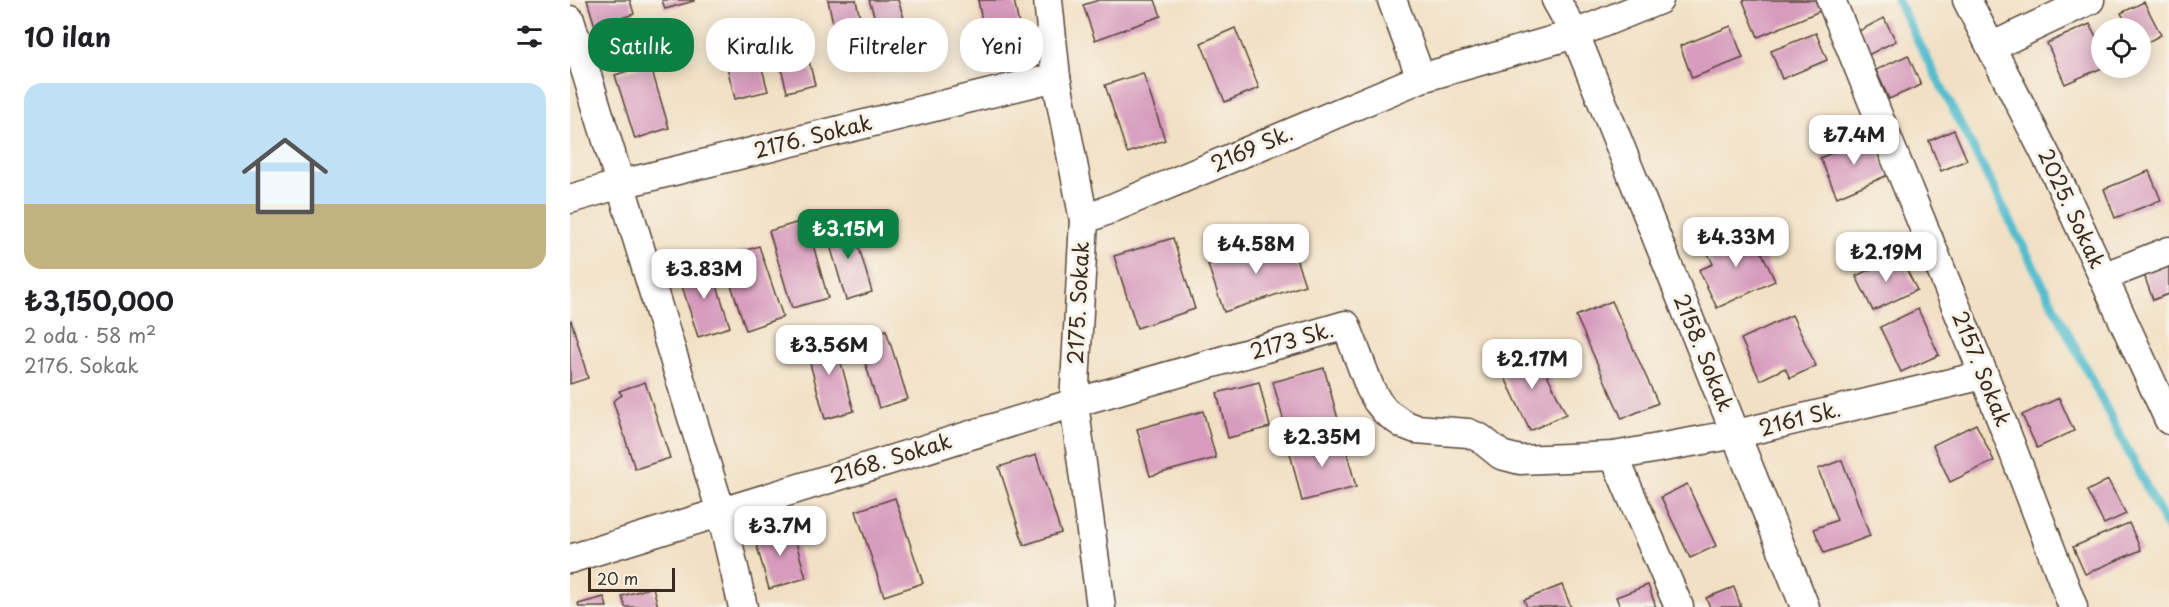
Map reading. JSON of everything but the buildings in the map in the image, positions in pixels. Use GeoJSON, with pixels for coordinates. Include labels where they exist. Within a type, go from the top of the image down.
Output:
{"type":"FeatureCollection","features":[{"type":"Feature","properties":{"kind":"street","name":"2175. Sokak"},"geometry":{"type":"LineString","coordinates":[[1048,0],[1056,77],[1084,220],[1074,403],[1101,607]]}},
{"type":"Feature","properties":{"kind":"street"},"geometry":{"type":"LineString","coordinates":[[1392,0],[1421,78]]}},
{"type":"Feature","properties":{"kind":"street","name":"2158. Sokak"},"geometry":{"type":"LineString","coordinates":[[1556,0],[1575,34],[1805,607]]}},
{"type":"Feature","properties":{"kind":"street","name":"2169 Sk."},"geometry":{"type":"LineString","coordinates":[[1084,220],[1421,78],[1575,34],[1659,0]]}},
{"type":"Feature","properties":{"kind":"street","name":"2157. Sokak"},"geometry":{"type":"LineString","coordinates":[[1831,0],[1984,375],[2073,607]]}},
{"type":"Feature","properties":{"kind":"street","name":"2025. Sokak"},"geometry":{"type":"LineString","coordinates":[[1967,0],[2057,177],[2169,420]]}},
{"type":"Feature","properties":{"kind":"street"},"geometry":{"type":"LineString","coordinates":[[1991,47],[2090,0]]}},
{"type":"Feature","properties":{"kind":"street"},"geometry":{"type":"LineString","coordinates":[[570,20],[721,512],[743,607]]}},
{"type":"Feature","properties":{"kind":"street","name":"2176. Sokak"},"geometry":{"type":"LineString","coordinates":[[570,199],[621,184],[1056,77]]}},
{"type":"Feature","properties":{"kind":"street"},"geometry":{"type":"LineString","coordinates":[[2103,278],[2169,251]]}},
{"type":"Feature","properties":{"kind":"street","name":"2173 Sk."},"geometry":{"type":"LineString","coordinates":[[1074,403],[1346,325],[1370,388],[1386,412],[1403,424],[1416,429],[1468,433],[1480,438],[1501,455],[1520,460]]}},
{"type":"Feature","properties":{"kind":"street","name":"2161 Sk."},"geometry":{"type":"LineString","coordinates":[[1520,460],[1614,456],[1736,435],[1984,375]]}},
{"type":"Feature","properties":{"kind":"street","name":"2168. Sokak"},"geometry":{"type":"LineString","coordinates":[[570,559],[1074,403]]}},
{"type":"Feature","properties":{"kind":"street"},"geometry":{"type":"LineString","coordinates":[[1614,456],[1679,607]]}},
{"type":"Feature","properties":{"kind":"waterway"},"geometry":{"type":"LineString","coordinates":[[1897,0],[2169,531]]}}]}
